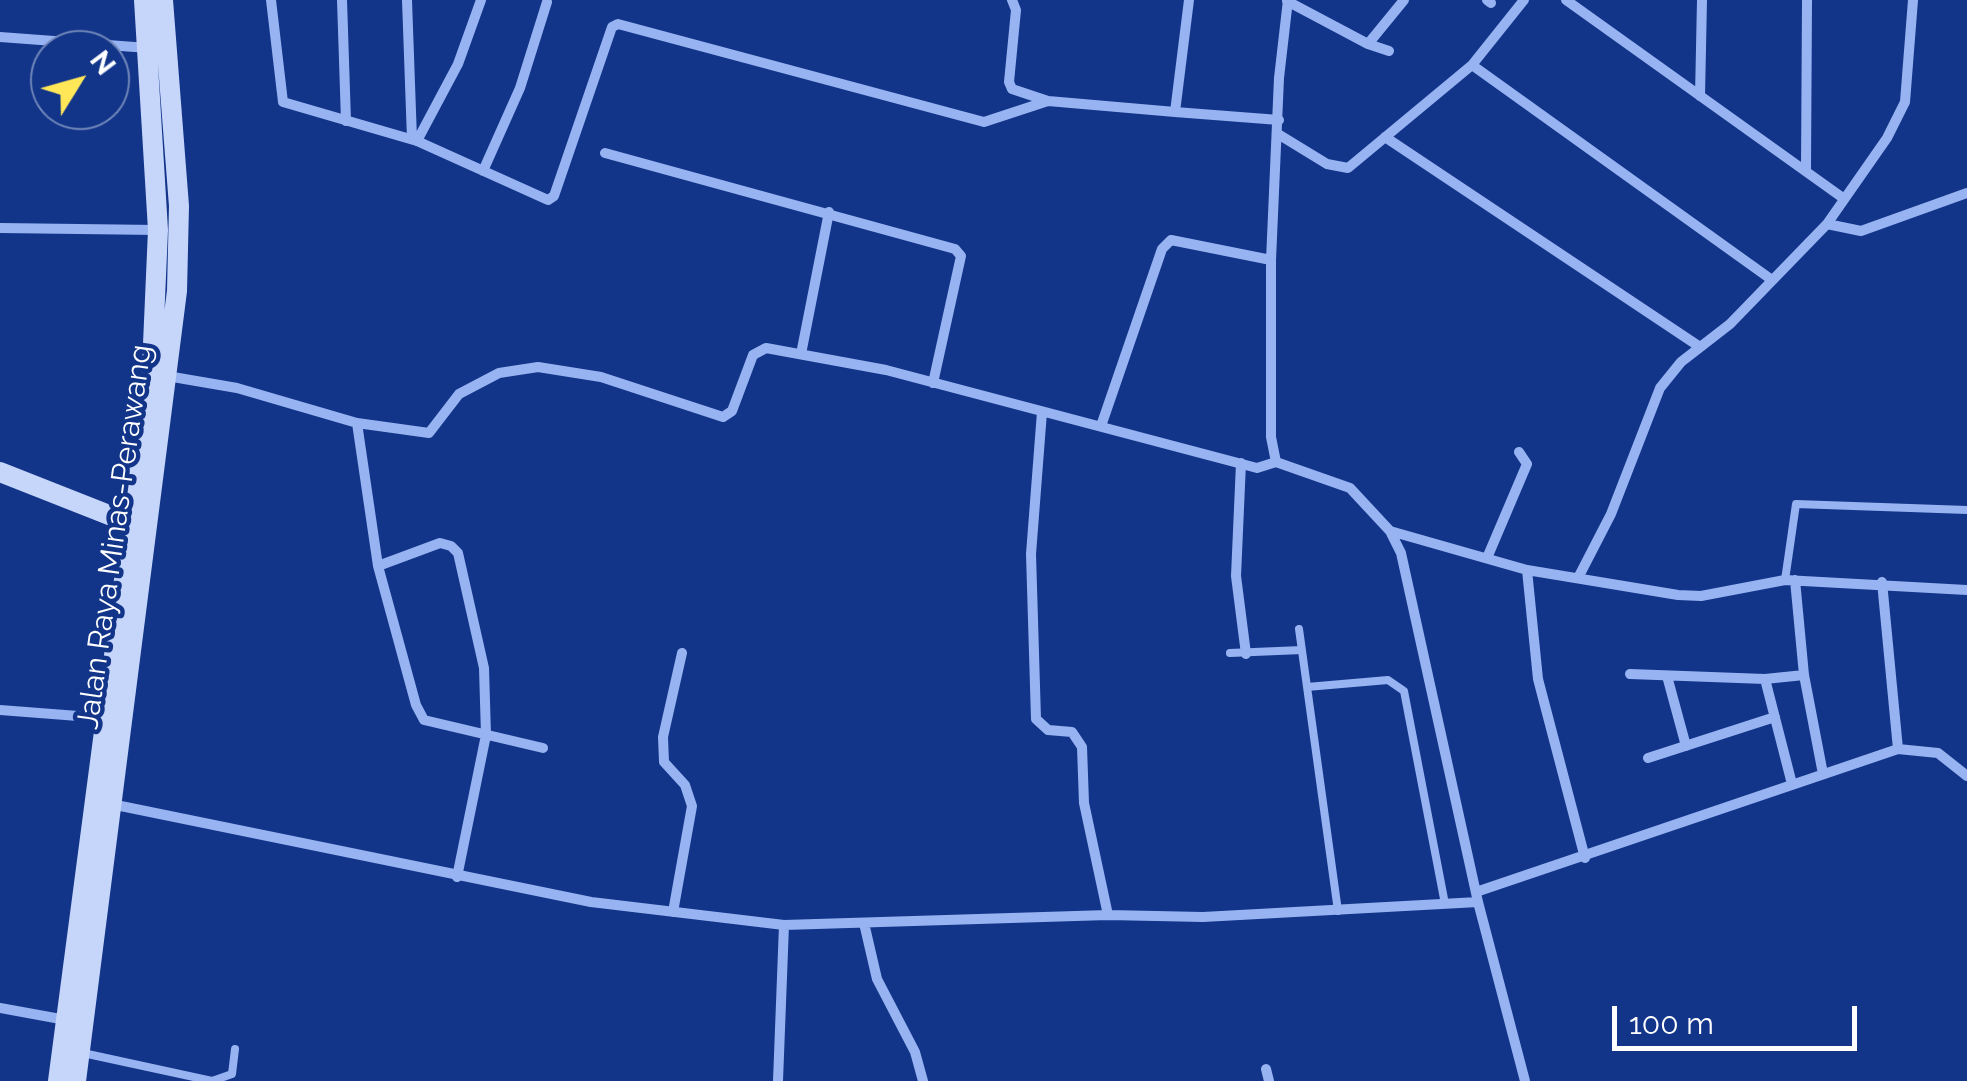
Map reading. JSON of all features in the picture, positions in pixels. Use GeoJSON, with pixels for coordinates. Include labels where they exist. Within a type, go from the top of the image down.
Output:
{"type":"FeatureCollection","features":[{"type":"Feature","properties":{"kind":"main road","name":"Jalan Raya Minas-Perawang"},"geometry":{"type":"LineString","coordinates":[[76,1081],[141,527],[152,367],[158,230],[144,0]]}},
{"type":"Feature","properties":{"kind":"main road","name":"Jalan Raya Minas-Perawang"},"geometry":{"type":"LineString","coordinates":[[58,1081],[104,718],[141,527],[178,291],[179,206],[163,0]]}},
{"type":"Feature","properties":{"kind":"main road"},"geometry":{"type":"LineString","coordinates":[[0,472],[141,527]]}},
{"type":"Feature","properties":{"kind":"street"},"geometry":{"type":"LineString","coordinates":[[270,0],[282,100],[415,140],[548,200],[553,198],[612,27],[618,24],[984,122],[1048,101]]}},
{"type":"Feature","properties":{"kind":"street"},"geometry":{"type":"LineString","coordinates":[[342,0],[346,120]]}},
{"type":"Feature","properties":{"kind":"street"},"geometry":{"type":"LineString","coordinates":[[407,0],[415,140]]}},
{"type":"Feature","properties":{"kind":"street"},"geometry":{"type":"LineString","coordinates":[[415,140],[458,64],[481,0]]}},
{"type":"Feature","properties":{"kind":"street"},"geometry":{"type":"LineString","coordinates":[[1012,0],[1016,10],[1010,86],[1048,101],[1279,120]]}},
{"type":"Feature","properties":{"kind":"street"},"geometry":{"type":"LineString","coordinates":[[1175,112],[1189,0]]}},
{"type":"Feature","properties":{"kind":"street"},"geometry":{"type":"LineString","coordinates":[[1276,462],[1271,437],[1272,260],[1288,0],[1368,44],[1389,50]]}},
{"type":"Feature","properties":{"kind":"street"},"geometry":{"type":"LineString","coordinates":[[1368,44],[1404,0]]}},
{"type":"Feature","properties":{"kind":"street"},"geometry":{"type":"LineString","coordinates":[[1278,134],[1327,164],[1348,168],[1472,65],[1524,0]]}},
{"type":"Feature","properties":{"kind":"street"},"geometry":{"type":"LineString","coordinates":[[1566,0],[1843,198]]}},
{"type":"Feature","properties":{"kind":"street"},"geometry":{"type":"LineString","coordinates":[[1700,96],[1702,0]]}},
{"type":"Feature","properties":{"kind":"street"},"geometry":{"type":"LineString","coordinates":[[1806,169],[1807,0]]}},
{"type":"Feature","properties":{"kind":"street"},"geometry":{"type":"LineString","coordinates":[[1578,578],[1611,514],[1660,388],[1826,224],[1887,138],[1906,102],[1913,0]]}},
{"type":"Feature","properties":{"kind":"street"},"geometry":{"type":"LineString","coordinates":[[483,171],[520,88],[547,2]]}},
{"type":"Feature","properties":{"kind":"street"},"geometry":{"type":"LineString","coordinates":[[0,37],[149,48]]}},
{"type":"Feature","properties":{"kind":"street"},"geometry":{"type":"LineString","coordinates":[[1472,65],[1772,280]]}},
{"type":"Feature","properties":{"kind":"street"},"geometry":{"type":"LineString","coordinates":[[1385,137],[1700,347]]}},
{"type":"Feature","properties":{"kind":"street"},"geometry":{"type":"LineString","coordinates":[[605,153],[948,244],[960,256],[933,384]]}},
{"type":"Feature","properties":{"kind":"street"},"geometry":{"type":"LineString","coordinates":[[1826,224],[1861,231],[1967,193]]}},
{"type":"Feature","properties":{"kind":"street"},"geometry":{"type":"LineString","coordinates":[[801,354],[829,212]]}},
{"type":"Feature","properties":{"kind":"street"},"geometry":{"type":"LineString","coordinates":[[0,228],[158,230]]}},
{"type":"Feature","properties":{"kind":"street"},"geometry":{"type":"LineString","coordinates":[[1100,426],[1162,249],[1171,240],[1272,260]]}},
{"type":"Feature","properties":{"kind":"street"},"geometry":{"type":"LineString","coordinates":[[167,376],[236,388],[357,422],[429,433],[460,394],[500,373],[538,367],[601,377],[724,417],[732,411],[753,356],[766,348],[933,384],[1257,468],[1276,462],[1350,488],[1390,530],[1401,554],[1477,897],[1525,1081]]}},
{"type":"Feature","properties":{"kind":"street"},"geometry":{"type":"LineString","coordinates":[[1042,412],[1031,554],[1036,719],[1048,730],[1072,732],[1082,748],[1084,803],[1108,915]]}},
{"type":"Feature","properties":{"kind":"street"},"geometry":{"type":"LineString","coordinates":[[357,422],[378,566],[418,712],[431,724],[543,748]]}},
{"type":"Feature","properties":{"kind":"street"},"geometry":{"type":"LineString","coordinates":[[1487,558],[1527,464],[1519,452]]}},
{"type":"Feature","properties":{"kind":"street"},"geometry":{"type":"LineString","coordinates":[[1241,463],[1236,576],[1246,654]]}},
{"type":"Feature","properties":{"kind":"street"},"geometry":{"type":"LineString","coordinates":[[1390,530],[1527,570],[1701,596],[1790,580],[1882,582],[1967,590]]}},
{"type":"Feature","properties":{"kind":"street"},"geometry":{"type":"LineString","coordinates":[[378,566],[440,543],[458,553],[484,668],[486,735],[457,877]]}},
{"type":"Feature","properties":{"kind":"street"},"geometry":{"type":"LineString","coordinates":[[1527,570],[1538,680],[1585,858]]}},
{"type":"Feature","properties":{"kind":"street"},"geometry":{"type":"LineString","coordinates":[[1790,580],[1823,774]]}},
{"type":"Feature","properties":{"kind":"street"},"geometry":{"type":"LineString","coordinates":[[1882,582],[1898,749]]}},
{"type":"Feature","properties":{"kind":"street"},"geometry":{"type":"LineString","coordinates":[[673,912],[692,806],[685,786],[664,762],[663,737],[682,653]]}},
{"type":"Feature","properties":{"kind":"street"},"geometry":{"type":"LineString","coordinates":[[1630,674],[1765,678],[1804,675]]}},
{"type":"Feature","properties":{"kind":"street"},"geometry":{"type":"LineString","coordinates":[[1667,676],[1686,746]]}},
{"type":"Feature","properties":{"kind":"street"},"geometry":{"type":"LineString","coordinates":[[1765,678],[1792,784]]}},
{"type":"Feature","properties":{"kind":"street"},"geometry":{"type":"LineString","coordinates":[[0,710],[104,718]]}},
{"type":"Feature","properties":{"kind":"street"},"geometry":{"type":"LineString","coordinates":[[1648,758],[1775,717]]}},
{"type":"Feature","properties":{"kind":"street"},"geometry":{"type":"LineString","coordinates":[[110,804],[591,902],[784,925],[1108,915],[1203,918],[1445,904],[1477,897],[1898,749],[1938,754],[1967,776]]}},
{"type":"Feature","properties":{"kind":"street"},"geometry":{"type":"LineString","coordinates":[[864,923],[877,979],[915,1052],[922,1081]]}},
{"type":"Feature","properties":{"kind":"street"},"geometry":{"type":"LineString","coordinates":[[778,1081],[784,925]]}},
{"type":"Feature","properties":{"kind":"street"},"geometry":{"type":"LineString","coordinates":[[0,1008],[66,1020]]}},
{"type":"Feature","properties":{"kind":"lane"},"geometry":{"type":"LineString","coordinates":[[1790,580],[1796,504],[1967,510]]}},
{"type":"Feature","properties":{"kind":"lane"},"geometry":{"type":"LineString","coordinates":[[1298,629],[1338,911]]}},
{"type":"Feature","properties":{"kind":"lane"},"geometry":{"type":"LineString","coordinates":[[1230,653],[1302,650]]}},
{"type":"Feature","properties":{"kind":"lane"},"geometry":{"type":"LineString","coordinates":[[1307,687],[1388,680],[1404,691],[1445,904]]}},
{"type":"Feature","properties":{"kind":"lane"},"geometry":{"type":"LineString","coordinates":[[78,1052],[212,1081],[232,1074],[235,1049]]}}]}
